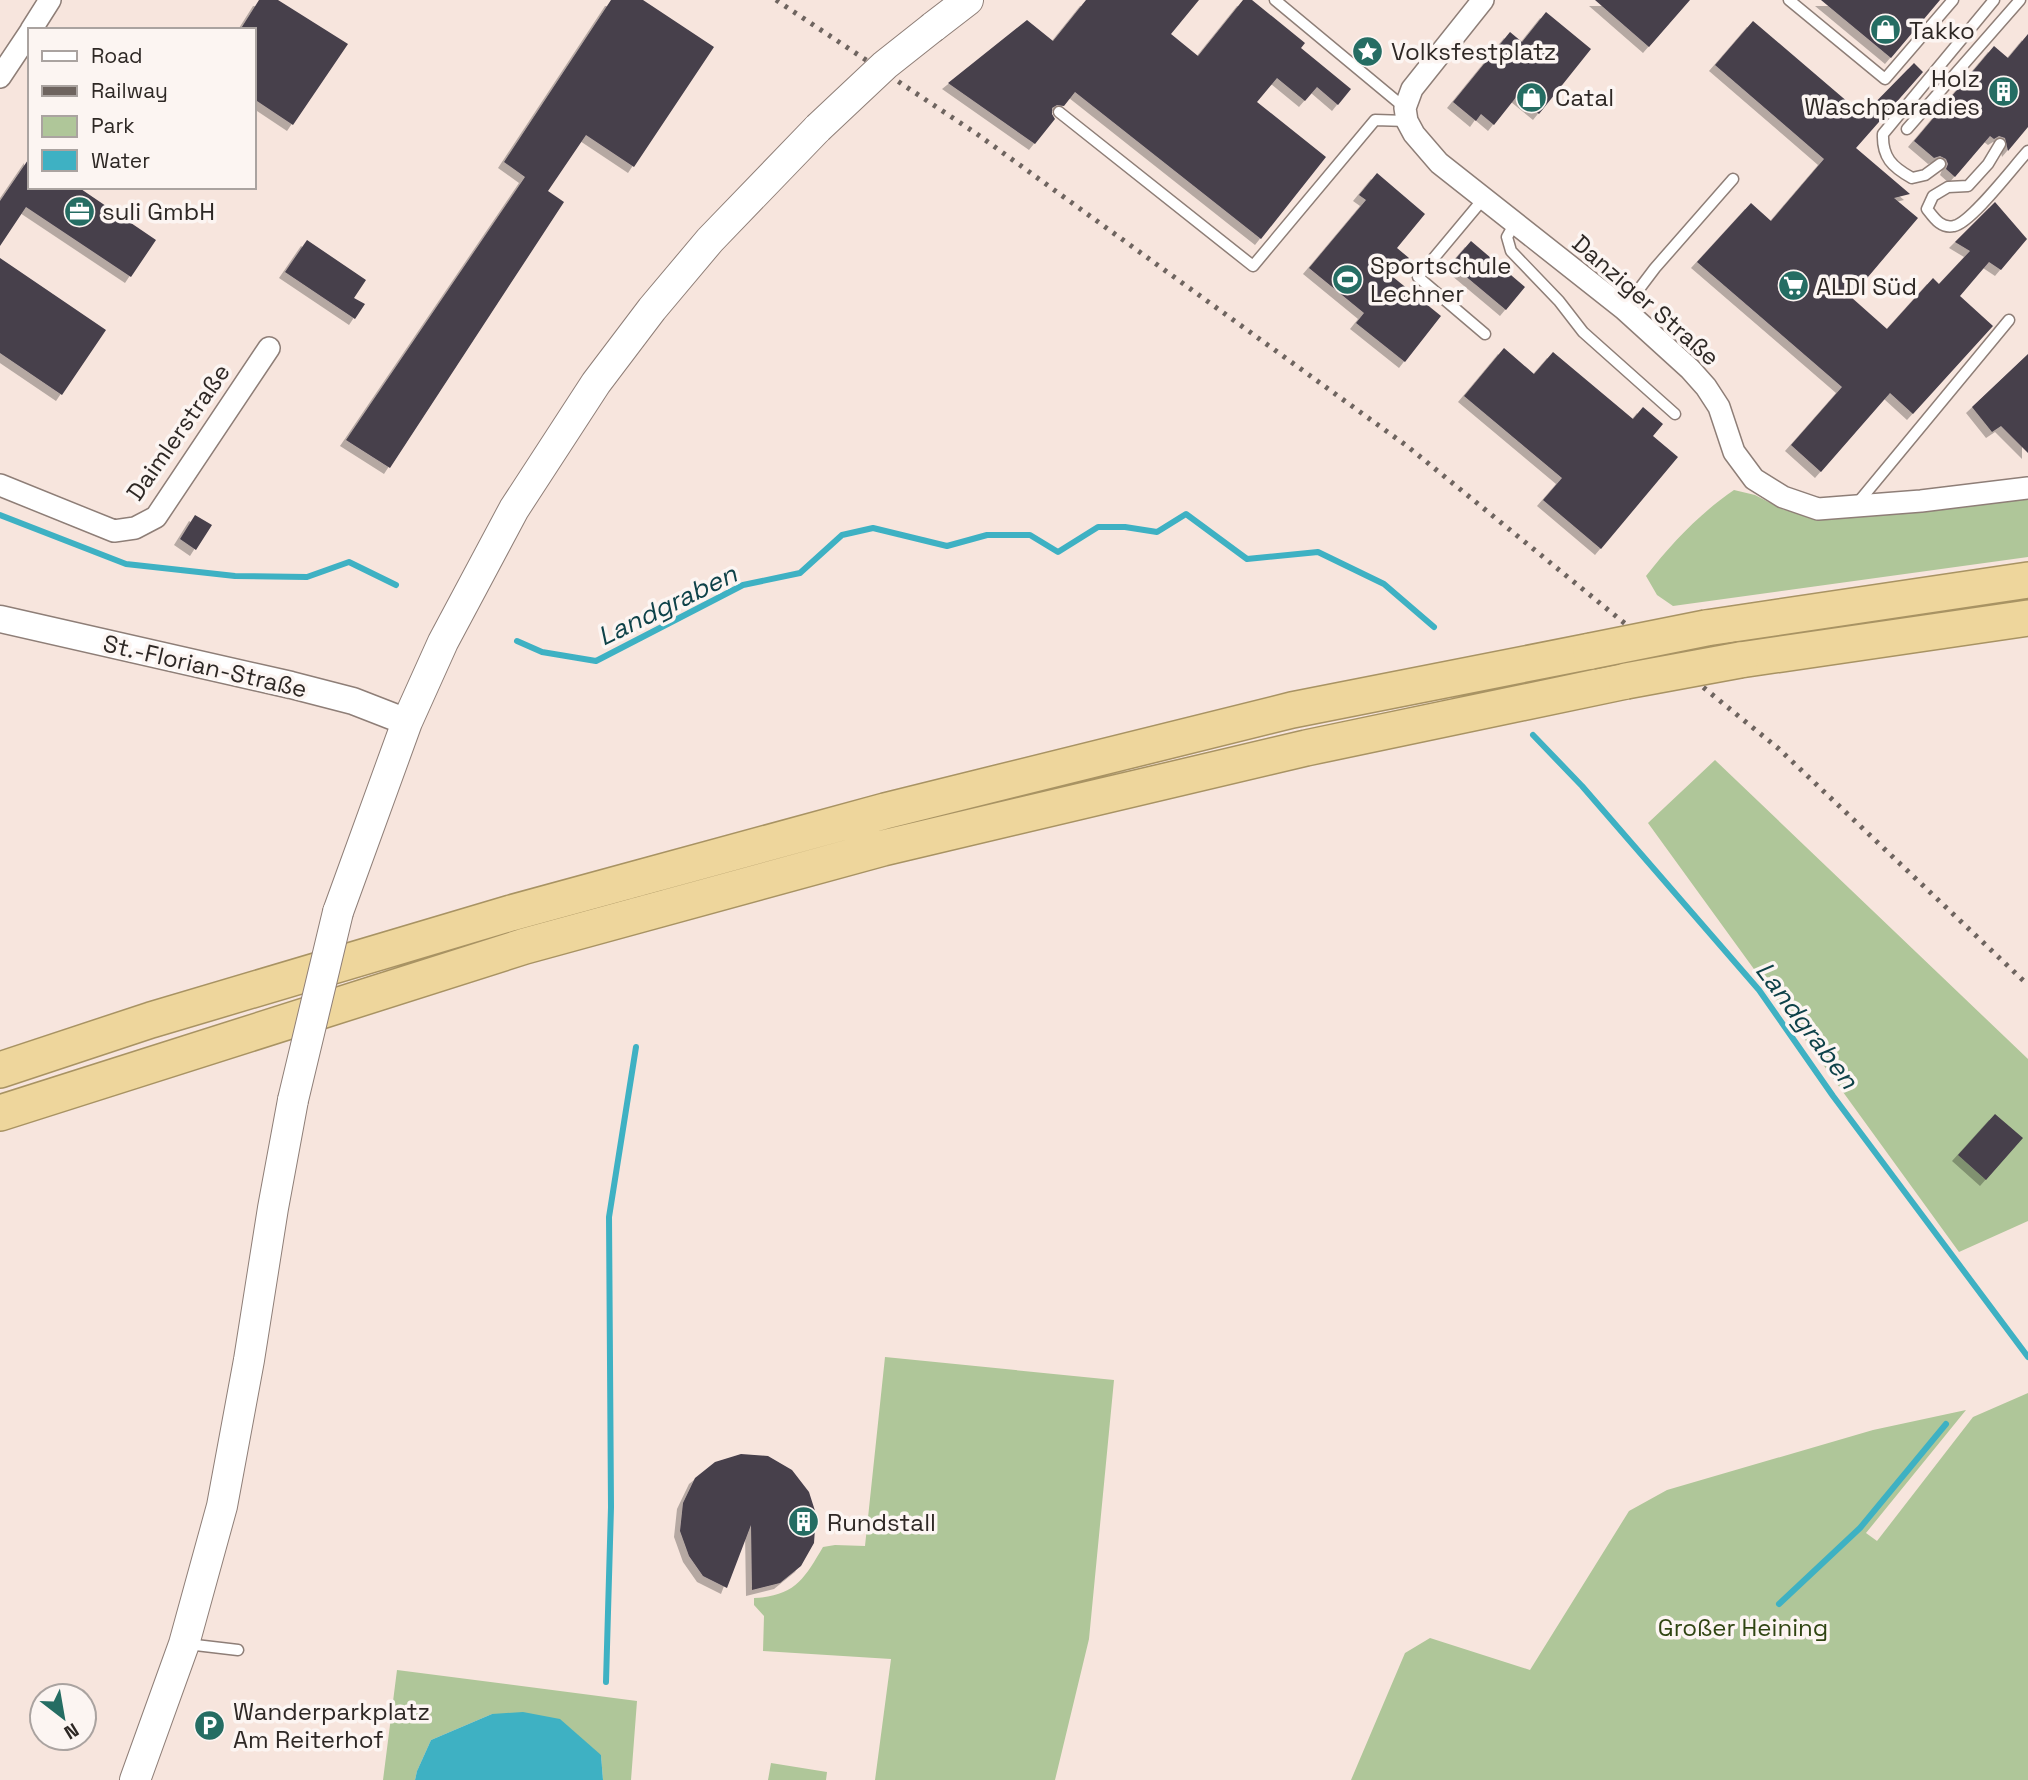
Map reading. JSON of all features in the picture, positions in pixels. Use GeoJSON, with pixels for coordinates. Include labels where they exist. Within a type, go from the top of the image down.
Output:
{"type":"FeatureCollection","features":[{"type":"Feature","properties":{"kind":"highway"},"geometry":{"type":"LineString","coordinates":[[0,1070],[151,1020],[498,917],[872,814],[1292,710],[1706,628],[2028,579]]}},
{"type":"Feature","properties":{"kind":"highway"},"geometry":{"type":"LineString","coordinates":[[0,1113],[526,946],[883,848],[1306,748],[1626,681],[1740,660],[2028,618]]}},
{"type":"Feature","properties":{"kind":"main road"},"geometry":{"type":"LineString","coordinates":[[135,1780],[184,1644],[222,1506],[293,1100],[338,912],[407,722],[443,642],[514,509],[596,383],[652,309],[709,240],[818,128],[885,65],[968,0]]}},
{"type":"Feature","properties":{"kind":"street"},"geometry":{"type":"LineString","coordinates":[[32,28],[50,0]]}},
{"type":"Feature","properties":{"kind":"street"},"geometry":{"type":"LineString","coordinates":[[1406,114],[1412,89],[1483,0]]}},
{"type":"Feature","properties":{"kind":"street"},"geometry":{"type":"LineString","coordinates":[[0,77],[28,34]]}},
{"type":"Feature","properties":{"kind":"street","name":"Danziger Straße"},"geometry":{"type":"LineString","coordinates":[[1406,114],[1420,142],[1439,163],[1624,309],[1690,369],[1719,407],[1734,452],[1754,479],[1783,497],[1818,509],[2028,488]]}},
{"type":"Feature","properties":{"kind":"street","name":"Daimlerstraße"},"geometry":{"type":"LineString","coordinates":[[0,485],[114,531],[135,528],[156,517],[269,348]]}},
{"type":"Feature","properties":{"kind":"street","name":"St.-Florian-Straße"},"geometry":{"type":"LineString","coordinates":[[0,619],[291,685],[353,701],[407,722]]}},
{"type":"Feature","properties":{"kind":"lane"},"geometry":{"type":"LineString","coordinates":[[1275,0],[1406,114]]}},
{"type":"Feature","properties":{"kind":"lane"},"geometry":{"type":"LineString","coordinates":[[1789,0],[1885,79],[1953,0]]}},
{"type":"Feature","properties":{"kind":"lane"},"geometry":{"type":"LineString","coordinates":[[1940,164],[1925,174],[1912,178],[1890,163],[1882,150],[1882,134],[1994,0]]}},
{"type":"Feature","properties":{"kind":"lane"},"geometry":{"type":"LineString","coordinates":[[1907,130],[2020,0]]}},
{"type":"Feature","properties":{"kind":"lane"},"geometry":{"type":"LineString","coordinates":[[1059,113],[1253,266],[1376,120],[1406,114]]}},
{"type":"Feature","properties":{"kind":"lane"},"geometry":{"type":"LineString","coordinates":[[2000,144],[1988,164],[1968,186],[1948,187],[1933,196],[1927,209],[1938,223],[1953,227],[1967,220],[2028,151]]}},
{"type":"Feature","properties":{"kind":"lane"},"geometry":{"type":"LineString","coordinates":[[1624,309],[1655,268],[1733,179]]}},
{"type":"Feature","properties":{"kind":"lane"},"geometry":{"type":"LineString","coordinates":[[1484,198],[1418,277],[1485,334]]}},
{"type":"Feature","properties":{"kind":"lane"},"geometry":{"type":"LineString","coordinates":[[1515,223],[1507,237],[1511,251],[1583,332],[1675,414]]}},
{"type":"Feature","properties":{"kind":"lane"},"geometry":{"type":"LineString","coordinates":[[1854,507],[2009,320]]}},
{"type":"Feature","properties":{"kind":"lane"},"geometry":{"type":"LineString","coordinates":[[184,1644],[238,1650]]}},
{"type":"Feature","properties":{"kind":"green space"},"geometry":{"type":"Polygon","coordinates":[[[1734,490],[1755,495],[1784,510],[1820,514],[2028,492],[2028,557],[1673,606],[1657,595],[1646,576],[1687,530],[1734,490]]]}},
{"type":"Feature","properties":{"kind":"green space"},"geometry":{"type":"Polygon","coordinates":[[[1715,760],[2028,1059],[2028,1221],[1959,1252],[1648,823],[1715,760]]]}},
{"type":"Feature","properties":{"kind":"green space"},"geometry":{"type":"Polygon","coordinates":[[[885,1357],[1114,1380],[1089,1639],[1055,1780],[875,1780],[891,1659],[763,1651],[764,1616],[754,1605],[754,1598],[779,1594],[797,1584],[823,1547],[865,1546],[885,1357]]]}},
{"type":"Feature","properties":{"kind":"green space","name":"Großer Heining"},"geometry":{"type":"Polygon","coordinates":[[[2028,1393],[2028,1780],[1351,1780],[1405,1653],[1430,1638],[1530,1670],[1629,1511],[1667,1490],[1873,1430],[1966,1410],[1866,1533],[1877,1541],[1973,1417],[2028,1393]]]}},
{"type":"Feature","properties":{"kind":"green space"},"geometry":{"type":"Polygon","coordinates":[[[397,1670],[637,1701],[631,1780],[603,1780],[601,1755],[492,1714],[431,1740],[415,1780],[383,1780],[397,1670]]]}},
{"type":"Feature","properties":{"kind":"green space"},"geometry":{"type":"Polygon","coordinates":[[[771,1763],[827,1772],[826,1780],[768,1780],[771,1763]]]}},
{"type":"Feature","properties":{"kind":"water"},"geometry":{"type":"Polygon","coordinates":[[[523,1712],[560,1719],[601,1755],[603,1780],[415,1780],[431,1740],[492,1714],[523,1712]]]}},
{"type":"Feature","properties":{"kind":"building"},"geometry":{"type":"Polygon","coordinates":[[[259,0],[278,0],[348,44],[293,125],[256,100],[256,28],[241,28],[259,0]]]}},
{"type":"Feature","properties":{"kind":"building"},"geometry":{"type":"Polygon","coordinates":[[[611,0],[643,0],[714,47],[634,167],[586,135],[548,191],[564,202],[390,468],[346,440],[525,177],[504,162],[611,0]]]}},
{"type":"Feature","properties":{"kind":"building"},"geometry":{"type":"Polygon","coordinates":[[[1086,0],[1199,0],[1171,34],[1198,56],[1243,0],[1252,0],[1305,43],[1301,48],[1351,89],[1338,105],[1317,87],[1305,101],[1277,78],[1257,102],[1326,157],[1261,239],[1075,92],[1064,106],[1057,105],[1052,108],[1055,119],[1035,144],[948,83],[1027,20],[1053,41],[1086,0]]]}},
{"type":"Feature","properties":{"kind":"building"},"geometry":{"type":"Polygon","coordinates":[[[1595,0],[1690,0],[1649,47],[1595,0]]]}},
{"type":"Feature","properties":{"kind":"building","name":"Takko"},"geometry":{"type":"Polygon","coordinates":[[[1821,0],[1940,0],[1891,58],[1821,0]]]}},
{"type":"Feature","properties":{"kind":"building"},"geometry":{"type":"Polygon","coordinates":[[[1546,12],[1591,49],[1539,114],[1517,96],[1494,125],[1481,114],[1476,121],[1453,102],[1510,32],[1522,42],[1546,12]]]}},
{"type":"Feature","properties":{"kind":"building"},"geometry":{"type":"Polygon","coordinates":[[[1753,21],[1863,115],[1914,63],[1923,72],[1856,148],[1910,194],[1894,198],[1918,218],[1851,297],[1887,329],[1933,278],[1939,284],[1970,251],[1955,242],[1995,202],[2027,239],[2001,270],[1989,262],[1960,296],[1993,326],[1913,414],[1890,393],[1821,472],[1791,445],[1842,387],[1697,262],[1751,203],[1771,221],[1824,159],[1715,65],[1753,21]]]}},
{"type":"Feature","properties":{"kind":"building","name":"Holz Waschparadies"},"geometry":{"type":"Polygon","coordinates":[[[2028,34],[2028,127],[2008,151],[2005,138],[1999,136],[1994,139],[1990,136],[1955,177],[1946,169],[1946,159],[1940,156],[1934,158],[1914,141],[1994,46],[2008,58],[2028,34]]]}},
{"type":"Feature","properties":{"kind":"building"},"geometry":{"type":"Polygon","coordinates":[[[28,160],[28,189],[81,189],[156,240],[131,277],[26,207],[0,246],[0,201],[28,160]]]}},
{"type":"Feature","properties":{"kind":"building"},"geometry":{"type":"Polygon","coordinates":[[[1377,173],[1425,214],[1397,248],[1409,258],[1393,277],[1441,316],[1405,362],[1356,323],[1364,313],[1309,268],[1366,200],[1359,195],[1377,173]]]}},
{"type":"Feature","properties":{"kind":"building"},"geometry":{"type":"Polygon","coordinates":[[[307,240],[366,280],[354,298],[365,304],[355,319],[285,272],[307,240]]]}},
{"type":"Feature","properties":{"kind":"building"},"geometry":{"type":"Polygon","coordinates":[[[1471,241],[1525,287],[1506,310],[1451,264],[1471,241]]]}},
{"type":"Feature","properties":{"kind":"building"},"geometry":{"type":"Polygon","coordinates":[[[0,258],[106,330],[62,395],[0,353],[0,258]]]}},
{"type":"Feature","properties":{"kind":"building"},"geometry":{"type":"Polygon","coordinates":[[[1504,348],[1534,374],[1553,352],[1633,419],[1643,407],[1663,424],[1653,436],[1678,457],[1601,549],[1543,500],[1562,478],[1464,396],[1504,348]]]}},
{"type":"Feature","properties":{"kind":"building"},"geometry":{"type":"Polygon","coordinates":[[[2028,354],[2028,453],[2001,426],[1992,432],[1972,407],[2028,354]]]}},
{"type":"Feature","properties":{"kind":"building"},"geometry":{"type":"Polygon","coordinates":[[[195,515],[212,525],[196,550],[180,539],[195,515]]]}},
{"type":"Feature","properties":{"kind":"building"},"geometry":{"type":"Polygon","coordinates":[[[1995,1114],[2023,1138],[1986,1180],[1958,1155],[1995,1114]]]}},
{"type":"Feature","properties":{"kind":"building"},"geometry":{"type":"Polygon","coordinates":[[[741,1454],[768,1456],[792,1470],[809,1492],[816,1514],[814,1543],[801,1566],[780,1583],[752,1590],[751,1525],[727,1588],[703,1576],[689,1556],[680,1531],[683,1503],[695,1478],[715,1462],[741,1454]]]}},
{"type":"Feature","properties":{"kind":"waterway","name":"Landgraben"},"geometry":{"type":"LineString","coordinates":[[517,641],[542,652],[596,661],[743,585],[800,573],[842,535],[873,528],[947,546],[987,535],[1030,535],[1058,552],[1098,527],[1125,527],[1157,532],[1186,514],[1247,559],[1318,552],[1384,584],[1434,627]]}},
{"type":"Feature","properties":{"kind":"waterway","name":"Landgraben"},"geometry":{"type":"LineString","coordinates":[[0,515],[126,564],[235,576],[307,577],[349,562],[396,585]]}},
{"type":"Feature","properties":{"kind":"waterway","name":"Landgraben"},"geometry":{"type":"LineString","coordinates":[[1533,735],[1582,786],[1759,990],[1833,1096],[2028,1357]]}},
{"type":"Feature","properties":{"kind":"waterway"},"geometry":{"type":"LineString","coordinates":[[606,1682],[611,1507],[609,1217],[636,1047]]}},
{"type":"Feature","properties":{"kind":"waterway"},"geometry":{"type":"LineString","coordinates":[[1779,1604],[1860,1528],[1946,1424]]}},
{"type":"Feature","properties":{"kind":"railway"},"geometry":{"type":"LineString","coordinates":[[776,0],[977,134],[1407,446],[1779,749],[2028,985]]}},
{"type":"Feature","properties":{"kind":"place","name":"Takko"},"geometry":{"type":"Point","coordinates":[1886,30]}},
{"type":"Feature","properties":{"kind":"place","name":"Volksfestplatz"},"geometry":{"type":"Point","coordinates":[1368,51]}},
{"type":"Feature","properties":{"kind":"place","name":"Holz Waschparadies"},"geometry":{"type":"Point","coordinates":[2003,92]}},
{"type":"Feature","properties":{"kind":"place","name":"Catal"},"geometry":{"type":"Point","coordinates":[1532,97]}},
{"type":"Feature","properties":{"kind":"place","name":"suli GmbH"},"geometry":{"type":"Point","coordinates":[79,211]}},
{"type":"Feature","properties":{"kind":"place","name":"Sportschule Lechner"},"geometry":{"type":"Point","coordinates":[1347,279]}},
{"type":"Feature","properties":{"kind":"place","name":"ALDI Süd"},"geometry":{"type":"Point","coordinates":[1793,286]}},
{"type":"Feature","properties":{"kind":"place","name":"Rundstall"},"geometry":{"type":"Point","coordinates":[804,1522]}},
{"type":"Feature","properties":{"kind":"place","name":"Wanderparkplatz Am Reiterhof"},"geometry":{"type":"Point","coordinates":[210,1725]}}]}
